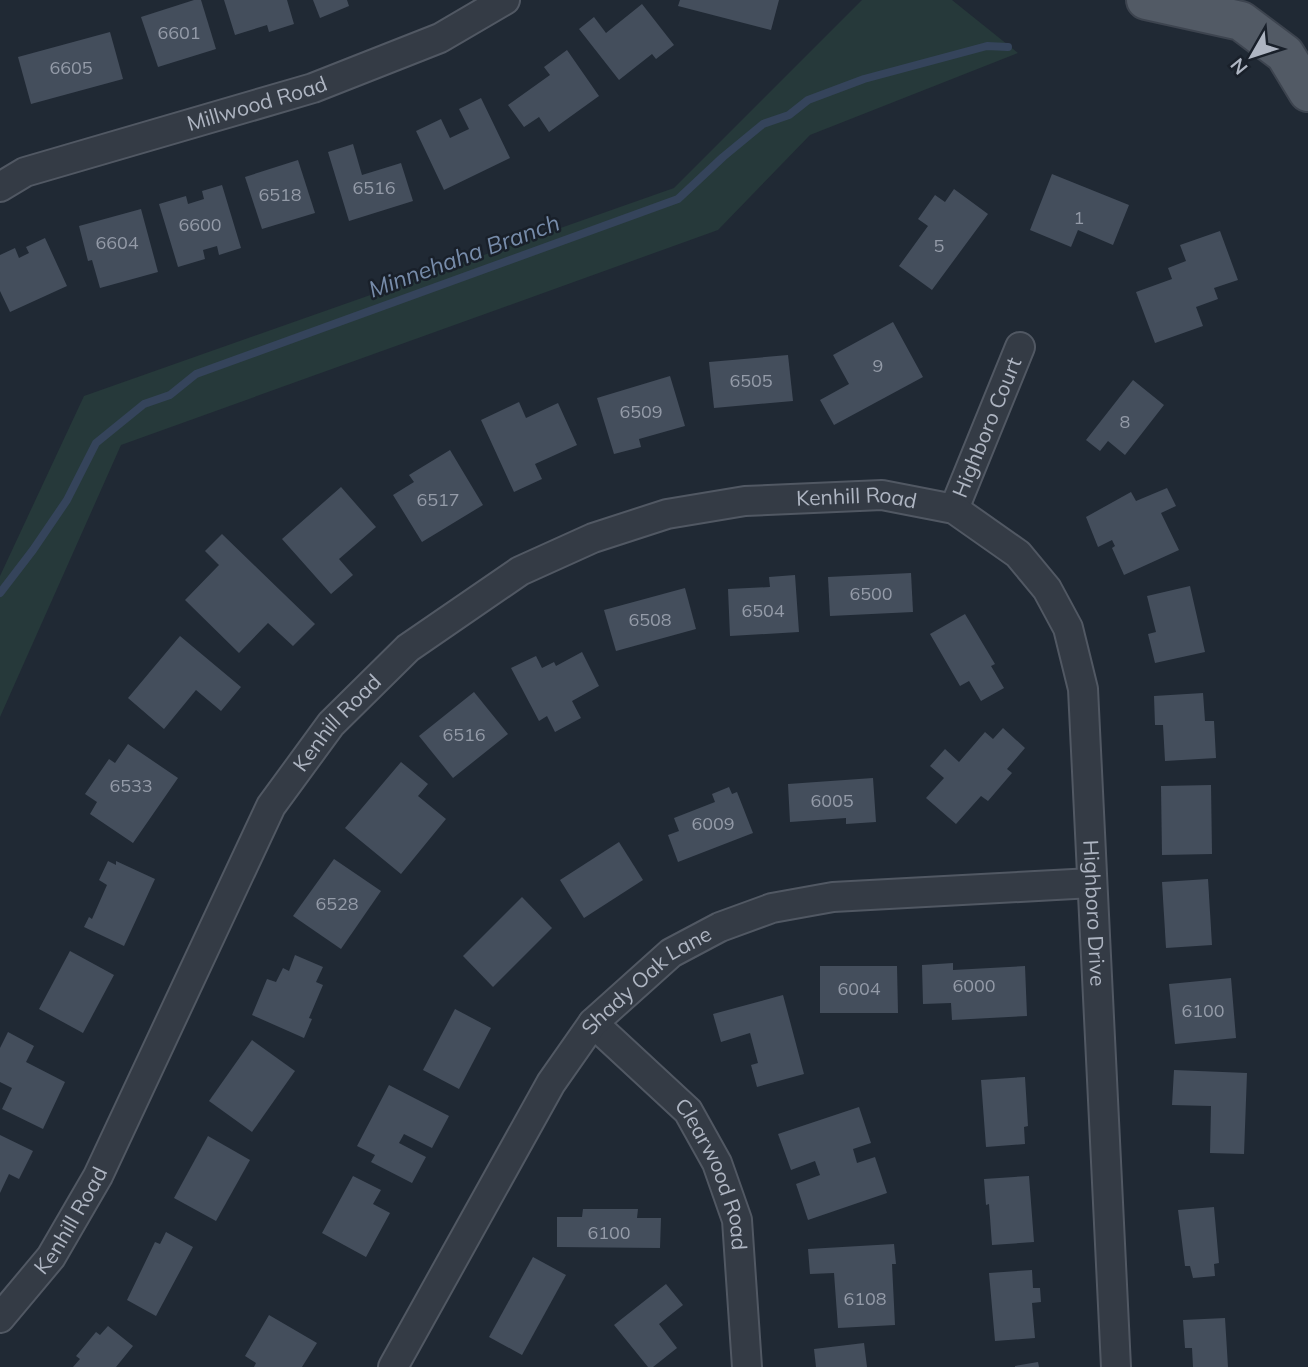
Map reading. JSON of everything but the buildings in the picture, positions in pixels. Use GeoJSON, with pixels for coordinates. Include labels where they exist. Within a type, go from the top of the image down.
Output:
{"type":"FeatureCollection","features":[{"type":"Feature","properties":{"kind":"main road"},"geometry":{"type":"LineString","coordinates":[[1146,0],[1241,21],[1285,54],[1308,92]]}},
{"type":"Feature","properties":{"kind":"street","name":"Millwood Road"},"geometry":{"type":"LineString","coordinates":[[0,187],[25,172],[313,88],[440,38],[505,0]]}},
{"type":"Feature","properties":{"kind":"street","name":"Highboro Court"},"geometry":{"type":"LineString","coordinates":[[954,509],[1020,346]]}},
{"type":"Feature","properties":{"kind":"street","name":"Kenhill Road"},"geometry":{"type":"LineString","coordinates":[[0,1318],[51,1257],[98,1176],[271,806],[331,724],[408,648],[520,571],[593,538],[667,514],[745,501],[882,495],[954,509]]}},
{"type":"Feature","properties":{"kind":"street","name":"Highboro Drive"},"geometry":{"type":"LineString","coordinates":[[954,509],[1018,554],[1047,589],[1068,628],[1083,689],[1116,1367]]}},
{"type":"Feature","properties":{"kind":"street","name":"Shady Oak Lane"},"geometry":{"type":"LineString","coordinates":[[393,1367],[551,1083],[593,1023],[671,953],[720,927],[772,908],[833,897],[1092,883]]}},
{"type":"Feature","properties":{"kind":"street","name":"Clearwood Road"},"geometry":{"type":"LineString","coordinates":[[593,1023],[688,1111],[717,1163],[737,1220],[747,1367]]}},
{"type":"Feature","properties":{"kind":"shaded area"},"geometry":{"type":"Polygon","coordinates":[[[862,0],[952,0],[1018,53],[810,135],[718,230],[121,445],[0,717],[0,576],[84,396],[674,188],[862,0]]]}},
{"type":"Feature","properties":{"kind":"waterway","name":"Minnehaha Branch"},"geometry":{"type":"LineString","coordinates":[[0,593],[67,500],[96,443],[144,404],[170,395],[196,374],[678,199],[763,124],[789,115],[808,100],[864,79],[987,46],[1008,47]]}}]}
